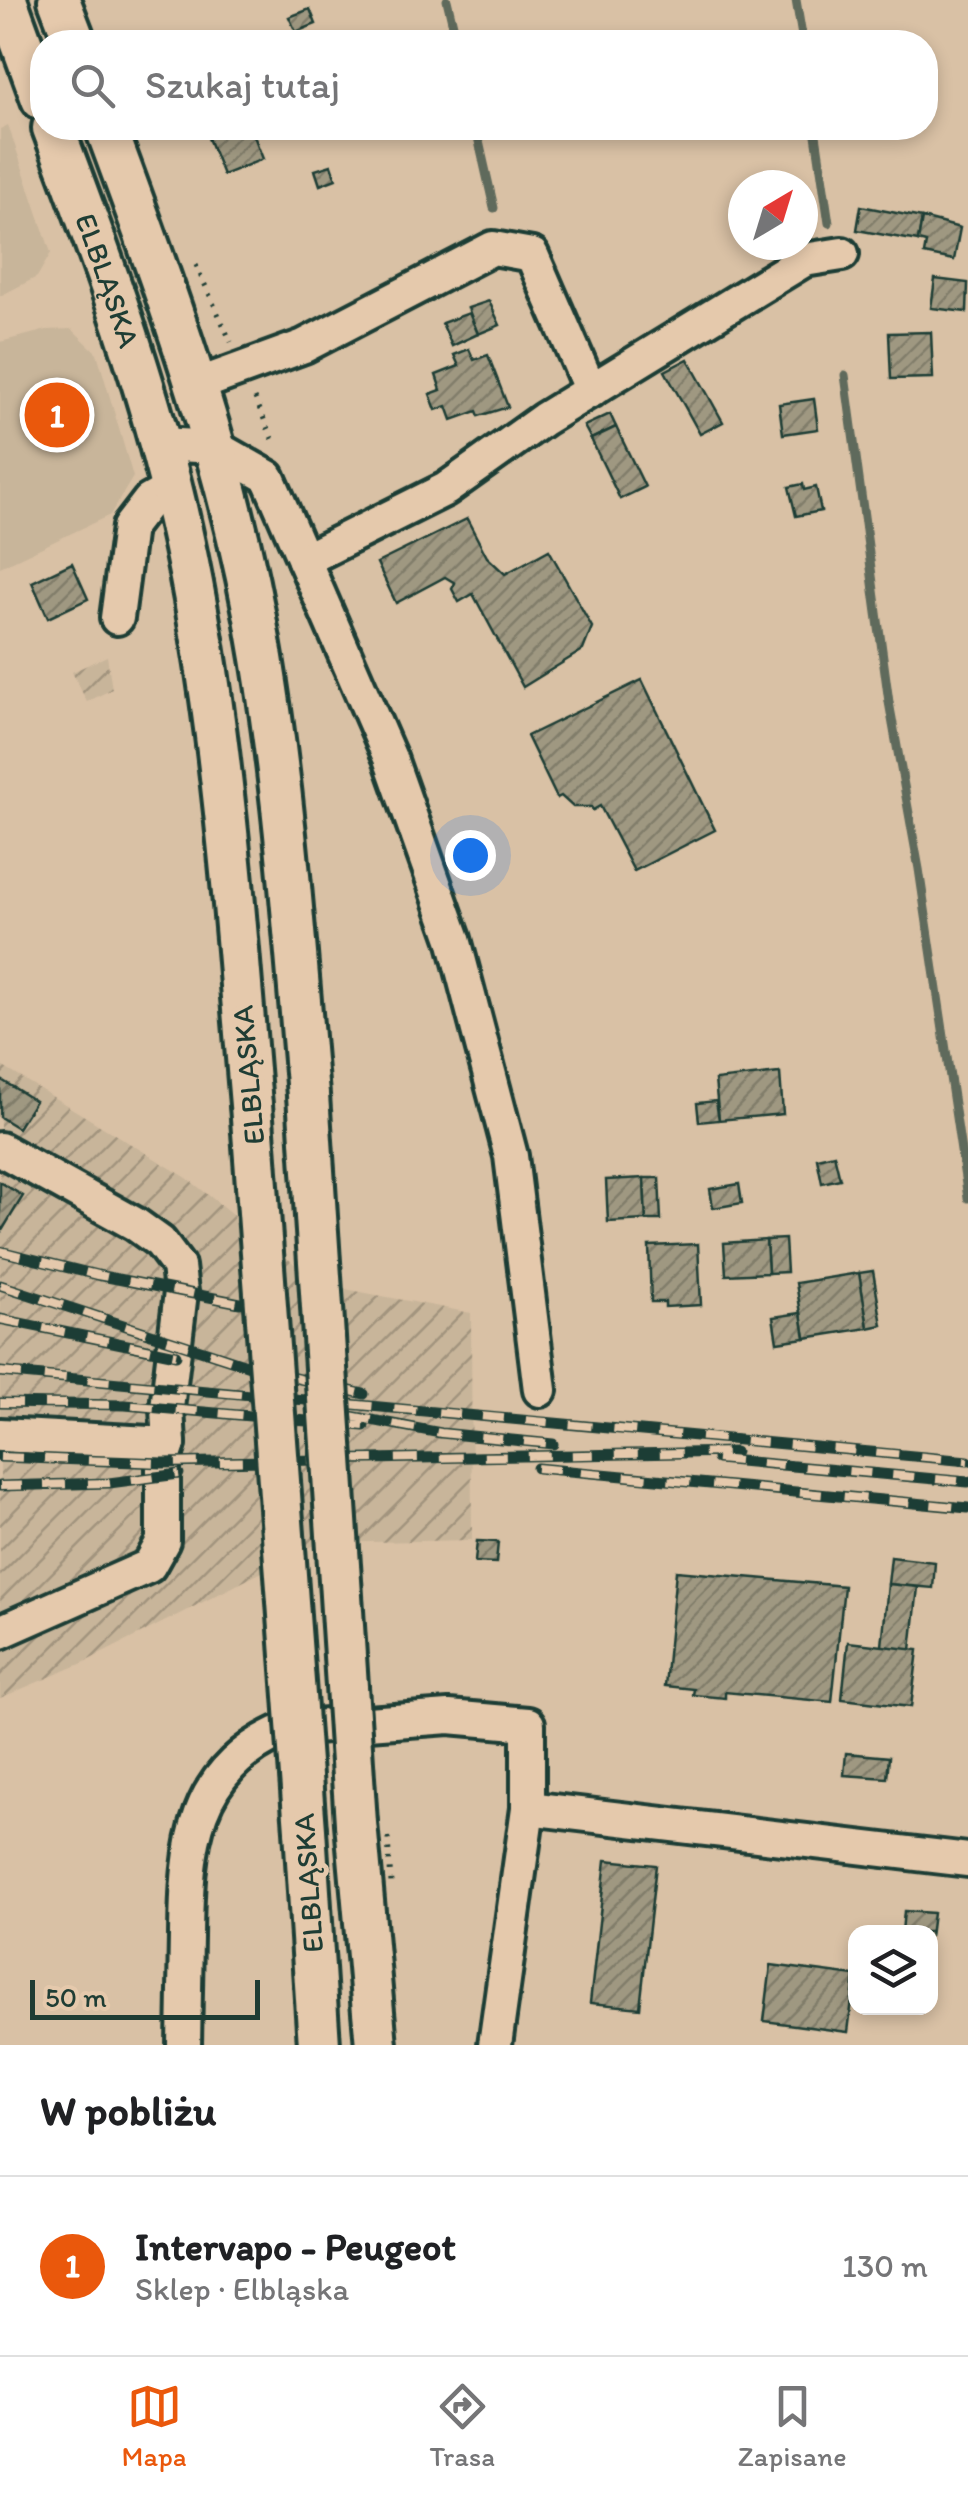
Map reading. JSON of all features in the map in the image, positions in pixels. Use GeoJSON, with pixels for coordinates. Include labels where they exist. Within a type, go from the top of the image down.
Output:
{"type":"FeatureCollection","features":[{"type":"Feature","properties":{"kind":"main road"},"geometry":{"type":"LineString","coordinates":[[6,0],[30,66]]}},
{"type":"Feature","properties":{"kind":"main road"},"geometry":{"type":"LineString","coordinates":[[59,0],[70,30]]}},
{"type":"Feature","properties":{"kind":"main road","name":"ELBLĄSKA"},"geometry":{"type":"LineString","coordinates":[[57,140],[160,444],[205,660],[226,810],[319,2045]]}},
{"type":"Feature","properties":{"kind":"main road","name":"ELBLĄSKA"},"geometry":{"type":"LineString","coordinates":[[110,140],[197,385],[262,654],[283,808],[308,1096],[356,1823],[376,2045]]}},
{"type":"Feature","properties":{"kind":"street"},"geometry":{"type":"LineString","coordinates":[[197,385],[304,346],[493,248],[532,255],[591,391]]}},
{"type":"Feature","properties":{"kind":"street"},"geometry":{"type":"LineString","coordinates":[[304,560],[446,489],[591,391],[804,260],[842,254]]}},
{"type":"Feature","properties":{"kind":"street"},"geometry":{"type":"LineString","coordinates":[[160,444],[215,447],[268,478],[390,758],[454,938],[511,1156],[540,1390]]}},
{"type":"Feature","properties":{"kind":"street"},"geometry":{"type":"LineString","coordinates":[[117,618],[129,526],[149,501],[170,489]]}},
{"type":"Feature","properties":{"kind":"street"},"geometry":{"type":"LineString","coordinates":[[0,1149],[160,1242],[178,1266],[181,1292],[167,1408],[168,1444],[162,1463],[166,1502],[163,1542],[149,1566],[0,1632]]}},
{"type":"Feature","properties":{"kind":"street"},"geometry":{"type":"LineString","coordinates":[[0,1434],[168,1444]]}},
{"type":"Feature","properties":{"kind":"street"},"geometry":{"type":"LineString","coordinates":[[184,2045],[187,1864],[194,1829],[221,1778],[242,1756],[269,1736],[287,1729],[449,1717],[528,1724],[528,1808],[495,2045]]}},
{"type":"Feature","properties":{"kind":"street"},"geometry":{"type":"LineString","coordinates":[[528,1808],[968,1860]]}},
{"type":"Feature","properties":{"kind":"path"},"geometry":{"type":"LineString","coordinates":[[196,265],[280,458]]}},
{"type":"Feature","properties":{"kind":"shaded area"},"geometry":{"type":"Polygon","coordinates":[[[8,125],[51,253],[37,277],[0,296],[0,129],[8,125]]]}},
{"type":"Feature","properties":{"kind":"shaded area"},"geometry":{"type":"Polygon","coordinates":[[[72,329],[97,353],[133,477],[110,515],[0,567],[0,342],[47,330],[72,329]]]}},
{"type":"Feature","properties":{"kind":"shaded area"},"geometry":{"type":"Polygon","coordinates":[[[107,656],[112,689],[87,702],[72,672],[107,656]]]}},
{"type":"Feature","properties":{"kind":"shaded area"},"geometry":{"type":"Polygon","coordinates":[[[0,1065],[187,1178],[297,1266],[298,1280],[471,1313],[472,1540],[319,1543],[83,1663],[0,1698],[0,1065]]]}},
{"type":"Feature","properties":{"kind":"building"},"geometry":{"type":"Polygon","coordinates":[[[310,9],[316,24],[295,30],[289,17],[310,9]]]}},
{"type":"Feature","properties":{"kind":"building"},"geometry":{"type":"Polygon","coordinates":[[[209,140],[256,140],[263,159],[223,175],[209,140]]]}},
{"type":"Feature","properties":{"kind":"building"},"geometry":{"type":"Polygon","coordinates":[[[331,165],[336,179],[320,185],[315,170],[331,165]]]}},
{"type":"Feature","properties":{"kind":"building"},"geometry":{"type":"Polygon","coordinates":[[[861,206],[922,218],[918,241],[857,230],[861,206]]]}},
{"type":"Feature","properties":{"kind":"building"},"geometry":{"type":"Polygon","coordinates":[[[922,218],[960,228],[954,260],[924,254],[926,243],[918,241],[922,218]]]}},
{"type":"Feature","properties":{"kind":"building"},"geometry":{"type":"Polygon","coordinates":[[[935,279],[968,283],[967,312],[931,308],[935,279]]]}},
{"type":"Feature","properties":{"kind":"building"},"geometry":{"type":"Polygon","coordinates":[[[489,301],[500,325],[478,334],[468,308],[489,301]]]}},
{"type":"Feature","properties":{"kind":"building"},"geometry":{"type":"Polygon","coordinates":[[[469,313],[478,334],[452,346],[442,323],[469,313]]]}},
{"type":"Feature","properties":{"kind":"building"},"geometry":{"type":"Polygon","coordinates":[[[931,332],[933,378],[891,379],[889,333],[931,332]]]}},
{"type":"Feature","properties":{"kind":"building"},"geometry":{"type":"Polygon","coordinates":[[[469,349],[474,360],[488,355],[508,407],[479,416],[477,411],[452,420],[447,406],[436,410],[430,394],[441,390],[436,375],[459,366],[454,355],[469,349]]]}},
{"type":"Feature","properties":{"kind":"building"},"geometry":{"type":"Polygon","coordinates":[[[688,359],[723,422],[700,434],[665,371],[688,359]]]}},
{"type":"Feature","properties":{"kind":"building"},"geometry":{"type":"Polygon","coordinates":[[[814,399],[818,429],[783,434],[779,404],[814,399]]]}},
{"type":"Feature","properties":{"kind":"building"},"geometry":{"type":"Polygon","coordinates":[[[610,414],[616,427],[591,439],[584,426],[610,414]]]}},
{"type":"Feature","properties":{"kind":"building"},"geometry":{"type":"Polygon","coordinates":[[[616,427],[645,487],[620,499],[591,439],[616,427]]]}},
{"type":"Feature","properties":{"kind":"building"},"geometry":{"type":"Polygon","coordinates":[[[803,484],[804,490],[816,487],[821,511],[796,516],[789,487],[803,484]]]}},
{"type":"Feature","properties":{"kind":"building"},"geometry":{"type":"Polygon","coordinates":[[[467,519],[487,557],[505,574],[549,550],[592,627],[583,650],[523,687],[473,594],[459,602],[452,589],[455,583],[445,577],[396,603],[377,563],[467,519]]]}},
{"type":"Feature","properties":{"kind":"building"},"geometry":{"type":"Polygon","coordinates":[[[72,563],[88,599],[48,618],[32,582],[72,563]]]}},
{"type":"Feature","properties":{"kind":"building"},"geometry":{"type":"Polygon","coordinates":[[[642,680],[715,830],[634,871],[600,806],[593,810],[573,807],[561,796],[557,798],[527,736],[642,680]]]}},
{"type":"Feature","properties":{"kind":"building"},"geometry":{"type":"Polygon","coordinates":[[[780,1073],[783,1114],[719,1120],[715,1080],[780,1073]]]}},
{"type":"Feature","properties":{"kind":"building"},"geometry":{"type":"Polygon","coordinates":[[[0,1079],[35,1101],[18,1128],[0,1117],[0,1079]]]}},
{"type":"Feature","properties":{"kind":"building"},"geometry":{"type":"Polygon","coordinates":[[[716,1101],[719,1120],[699,1122],[697,1103],[716,1101]]]}},
{"type":"Feature","properties":{"kind":"building"},"geometry":{"type":"Polygon","coordinates":[[[834,1154],[840,1179],[822,1183],[817,1158],[834,1154]]]}},
{"type":"Feature","properties":{"kind":"building"},"geometry":{"type":"Polygon","coordinates":[[[644,1178],[646,1220],[608,1222],[606,1180],[644,1178]]]}},
{"type":"Feature","properties":{"kind":"building"},"geometry":{"type":"Polygon","coordinates":[[[644,1178],[659,1178],[661,1220],[646,1220],[644,1178]]]}},
{"type":"Feature","properties":{"kind":"building"},"geometry":{"type":"Polygon","coordinates":[[[0,1182],[23,1196],[0,1234],[0,1182]]]}},
{"type":"Feature","properties":{"kind":"building"},"geometry":{"type":"Polygon","coordinates":[[[739,1184],[742,1203],[713,1208],[710,1189],[739,1184]]]}},
{"type":"Feature","properties":{"kind":"building"},"geometry":{"type":"Polygon","coordinates":[[[785,1239],[787,1272],[768,1273],[766,1240],[785,1239]]]}},
{"type":"Feature","properties":{"kind":"building"},"geometry":{"type":"Polygon","coordinates":[[[766,1240],[768,1273],[726,1275],[724,1243],[766,1240]]]}},
{"type":"Feature","properties":{"kind":"building"},"geometry":{"type":"Polygon","coordinates":[[[698,1244],[701,1305],[665,1307],[665,1302],[651,1302],[649,1246],[698,1244]]]}},
{"type":"Feature","properties":{"kind":"building"},"geometry":{"type":"Polygon","coordinates":[[[873,1271],[882,1325],[868,1328],[859,1273],[873,1271]]]}},
{"type":"Feature","properties":{"kind":"building"},"geometry":{"type":"Polygon","coordinates":[[[859,1273],[868,1328],[805,1338],[796,1283],[859,1273]]]}},
{"type":"Feature","properties":{"kind":"building"},"geometry":{"type":"Polygon","coordinates":[[[801,1313],[805,1338],[777,1342],[773,1317],[801,1313]]]}},
{"type":"Feature","properties":{"kind":"building"},"geometry":{"type":"Polygon","coordinates":[[[477,1541],[498,1542],[496,1563],[475,1562],[477,1541]]]}},
{"type":"Feature","properties":{"kind":"building"},"geometry":{"type":"Polygon","coordinates":[[[891,1557],[935,1562],[933,1588],[888,1584],[891,1557]]]}},
{"type":"Feature","properties":{"kind":"building"},"geometry":{"type":"Polygon","coordinates":[[[676,1571],[844,1586],[832,1702],[725,1692],[725,1698],[693,1695],[694,1689],[665,1686],[676,1571]]]}},
{"type":"Feature","properties":{"kind":"building"},"geometry":{"type":"Polygon","coordinates":[[[888,1584],[918,1587],[911,1650],[882,1646],[888,1584]]]}},
{"type":"Feature","properties":{"kind":"building"},"geometry":{"type":"Polygon","coordinates":[[[848,1642],[918,1650],[911,1707],[842,1699],[848,1642]]]}},
{"type":"Feature","properties":{"kind":"building"},"geometry":{"type":"Polygon","coordinates":[[[846,1753],[889,1757],[887,1778],[844,1775],[846,1753]]]}},
{"type":"Feature","properties":{"kind":"building"},"geometry":{"type":"Polygon","coordinates":[[[606,1860],[656,1865],[640,2008],[590,2003],[606,1860]]]}},
{"type":"Feature","properties":{"kind":"building"},"geometry":{"type":"Polygon","coordinates":[[[904,1911],[933,1913],[932,1925],[903,1925],[904,1911]]]}},
{"type":"Feature","properties":{"kind":"building"},"geometry":{"type":"Polygon","coordinates":[[[771,1965],[848,1975],[848,2032],[764,2021],[771,1965]]]}},
{"type":"Feature","properties":{"kind":"waterway"},"geometry":{"type":"LineString","coordinates":[[447,0],[454,30]]}},
{"type":"Feature","properties":{"kind":"waterway"},"geometry":{"type":"LineString","coordinates":[[796,0],[801,30]]}},
{"type":"Feature","properties":{"kind":"waterway"},"geometry":{"type":"LineString","coordinates":[[479,140],[494,208]]}},
{"type":"Feature","properties":{"kind":"waterway"},"geometry":{"type":"LineString","coordinates":[[817,140],[829,223]]}},
{"type":"Feature","properties":{"kind":"waterway"},"geometry":{"type":"LineString","coordinates":[[845,375],[889,702],[919,869],[968,1198]]}},
{"type":"Feature","properties":{"kind":"railway"},"geometry":{"type":"LineString","coordinates":[[0,1251],[240,1303]]}},
{"type":"Feature","properties":{"kind":"railway"},"geometry":{"type":"LineString","coordinates":[[0,1285],[265,1371],[364,1394]]}},
{"type":"Feature","properties":{"kind":"railway"},"geometry":{"type":"LineString","coordinates":[[0,1319],[176,1355]]}},
{"type":"Feature","properties":{"kind":"railway"},"geometry":{"type":"LineString","coordinates":[[0,1372],[968,1461]]}},
{"type":"Feature","properties":{"kind":"railway"},"geometry":{"type":"LineString","coordinates":[[0,1403],[125,1405],[364,1426]]}},
{"type":"Feature","properties":{"kind":"railway"},"geometry":{"type":"LineString","coordinates":[[350,1416],[441,1433],[553,1444]]}},
{"type":"Feature","properties":{"kind":"railway"},"geometry":{"type":"LineString","coordinates":[[0,1457],[163,1463],[735,1452]]}},
{"type":"Feature","properties":{"kind":"railway"},"geometry":{"type":"LineString","coordinates":[[717,1459],[968,1482]]}},
{"type":"Feature","properties":{"kind":"railway"},"geometry":{"type":"LineString","coordinates":[[537,1468],[968,1508]]}},
{"type":"Feature","properties":{"kind":"railway"},"geometry":{"type":"LineString","coordinates":[[0,1486],[109,1483],[179,1474]]}},
{"type":"Feature","properties":{"kind":"place","name":"Intervapo - Peugeot"},"geometry":{"type":"Point","coordinates":[57,415]}}]}
